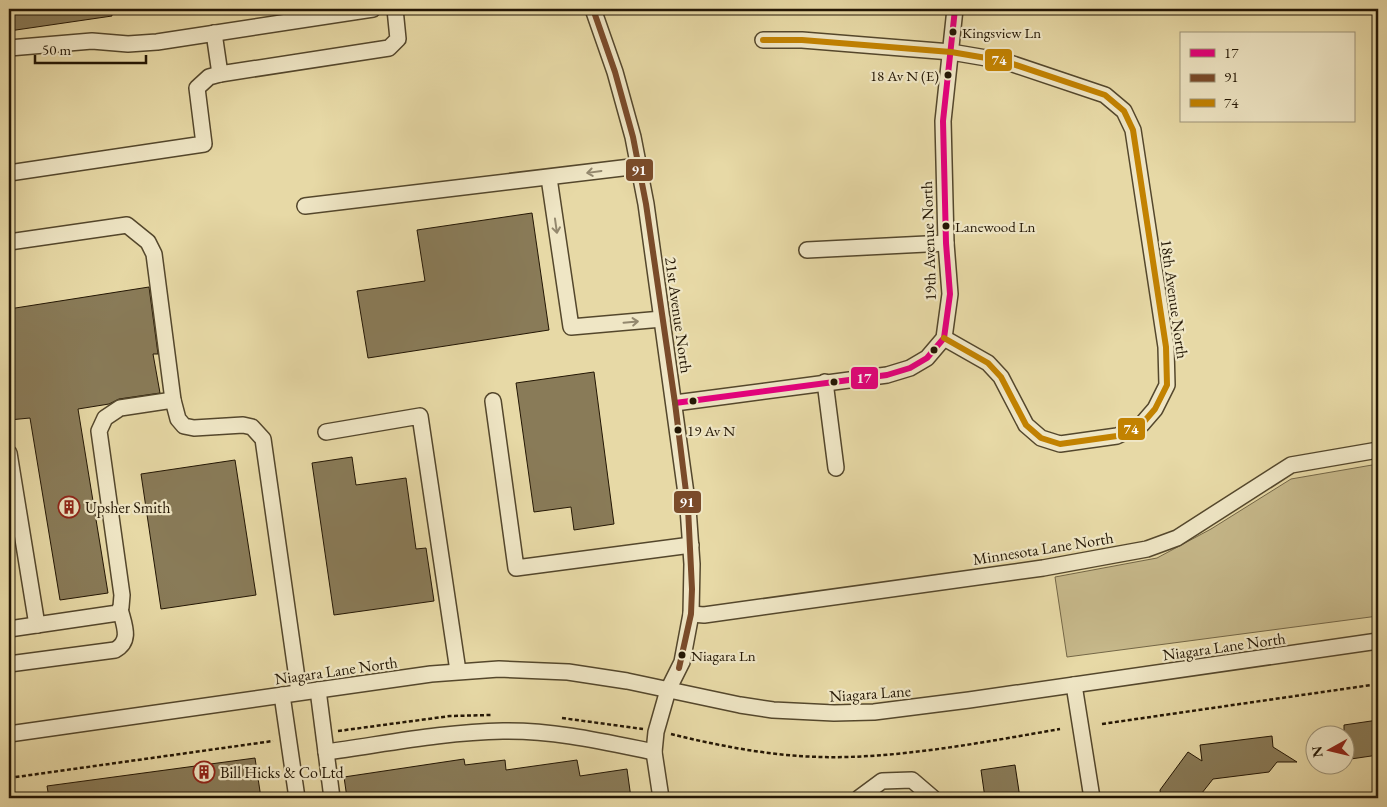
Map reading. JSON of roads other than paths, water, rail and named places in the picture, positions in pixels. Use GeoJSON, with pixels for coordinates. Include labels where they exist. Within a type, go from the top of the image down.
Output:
{"type":"FeatureCollection","features":[{"type":"Feature","properties":{"kind":"street"},"geometry":{"type":"LineString","coordinates":[[9,48],[92,41],[140,44],[373,9]]}},
{"type":"Feature","properties":{"kind":"street"},"geometry":{"type":"LineString","coordinates":[[9,173],[204,144],[197,88],[208,77],[389,48],[398,39],[395,9]]}},
{"type":"Feature","properties":{"kind":"street","name":"21st Avenue North"},"geometry":{"type":"LineString","coordinates":[[593,9],[615,72],[639,166],[674,403],[691,545],[691,614],[682,662],[668,690],[656,732],[654,752],[661,798]]}},
{"type":"Feature","properties":{"kind":"street","name":"19th Avenue North"},"geometry":{"type":"LineString","coordinates":[[944,338],[950,294],[946,243],[943,121],[955,9]]}},
{"type":"Feature","properties":{"kind":"street"},"geometry":{"type":"LineString","coordinates":[[214,33],[220,74]]}},
{"type":"Feature","properties":{"kind":"street","name":"18th Avenue North"},"geometry":{"type":"LineString","coordinates":[[763,40],[802,40],[951,52],[1004,61],[1105,95],[1124,111],[1133,130],[1166,347],[1167,385],[1155,408],[1142,424],[1117,436],[1060,444],[1042,438],[1026,425],[1001,377],[988,363],[944,338]]}},
{"type":"Feature","properties":{"kind":"street"},"geometry":{"type":"LineString","coordinates":[[305,206],[639,166]]}},
{"type":"Feature","properties":{"kind":"street"},"geometry":{"type":"LineString","coordinates":[[549,178],[571,328],[662,319]]}},
{"type":"Feature","properties":{"kind":"street"},"geometry":{"type":"LineString","coordinates":[[9,242],[127,225],[148,242],[154,254],[173,400],[178,419],[184,426],[194,428],[243,425],[252,427],[263,438],[299,692]]}},
{"type":"Feature","properties":{"kind":"street"},"geometry":{"type":"LineString","coordinates":[[807,250],[946,243]]}},
{"type":"Feature","properties":{"kind":"street"},"geometry":{"type":"LineString","coordinates":[[674,403],[887,375],[910,368],[927,358],[944,338]]}},
{"type":"Feature","properties":{"kind":"street"},"geometry":{"type":"LineString","coordinates":[[825,382],[836,468]]}},
{"type":"Feature","properties":{"kind":"street"},"geometry":{"type":"LineString","coordinates":[[9,664],[115,650],[123,646],[127,637],[120,609],[122,595],[98,431],[105,418],[120,408],[173,400]]}},
{"type":"Feature","properties":{"kind":"street"},"geometry":{"type":"LineString","coordinates":[[493,401],[516,568],[691,545]]}},
{"type":"Feature","properties":{"kind":"street"},"geometry":{"type":"LineString","coordinates":[[326,432],[420,416],[458,671]]}},
{"type":"Feature","properties":{"kind":"street","name":"Minnesota Lane North"},"geometry":{"type":"LineString","coordinates":[[691,614],[704,615],[1042,568],[1147,549],[1177,538],[1292,465],[1378,450]]}},
{"type":"Feature","properties":{"kind":"street"},"geometry":{"type":"LineString","coordinates":[[9,453],[38,625]]}},
{"type":"Feature","properties":{"kind":"street"},"geometry":{"type":"LineString","coordinates":[[9,630],[118,613],[120,609]]}},
{"type":"Feature","properties":{"kind":"street","name":"Niagara Lane North"},"geometry":{"type":"LineString","coordinates":[[1074,685],[1378,641]]}},
{"type":"Feature","properties":{"kind":"street","name":"Niagara Lane North"},"geometry":{"type":"LineString","coordinates":[[9,734],[458,671],[499,669],[568,672],[668,690]]}},
{"type":"Feature","properties":{"kind":"street"},"geometry":{"type":"LineString","coordinates":[[1074,685],[1092,798]]}},
{"type":"Feature","properties":{"kind":"street","name":"Niagara Lane"},"geometry":{"type":"LineString","coordinates":[[668,690],[773,710],[834,714],[908,708],[1074,685]]}},
{"type":"Feature","properties":{"kind":"street"},"geometry":{"type":"LineString","coordinates":[[318,690],[332,798]]}},
{"type":"Feature","properties":{"kind":"street"},"geometry":{"type":"LineString","coordinates":[[282,695],[297,798]]}},
{"type":"Feature","properties":{"kind":"street"},"geometry":{"type":"LineString","coordinates":[[326,752],[455,734],[505,731],[592,740],[654,752]]}},
{"type":"Feature","properties":{"kind":"street"},"geometry":{"type":"LineString","coordinates":[[859,798],[882,781],[912,780],[933,798]]}},
{"type":"Feature","properties":{"kind":"place","name":"Kingsview Ln"},"geometry":{"type":"Point","coordinates":[953,32]}},
{"type":"Feature","properties":{"kind":"place","name":"18 Av N (E)"},"geometry":{"type":"Point","coordinates":[948,75]}},
{"type":"Feature","properties":{"kind":"place","name":"Lanewood Ln"},"geometry":{"type":"Point","coordinates":[946,226]}},
{"type":"Feature","properties":{"kind":"place","name":"19 Av N"},"geometry":{"type":"Point","coordinates":[678,430]}},
{"type":"Feature","properties":{"kind":"place","name":"Upsher Smith"},"geometry":{"type":"Point","coordinates":[69,507]}},
{"type":"Feature","properties":{"kind":"place","name":"Niagara Ln"},"geometry":{"type":"Point","coordinates":[682,655]}},
{"type":"Feature","properties":{"kind":"place","name":"Bill Hicks & Co Ltd"},"geometry":{"type":"Point","coordinates":[204,772]}}]}
